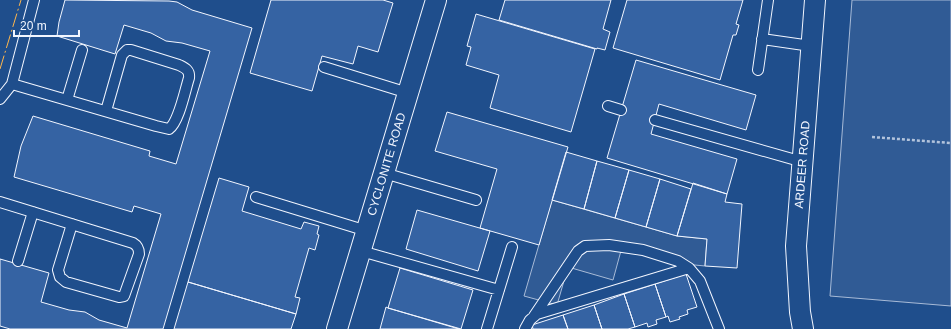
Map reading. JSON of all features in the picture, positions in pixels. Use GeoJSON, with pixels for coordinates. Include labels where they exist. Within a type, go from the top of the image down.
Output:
{"type":"FeatureCollection","features":[{"type":"Feature","properties":{"kind":"street","name":"CYCLONITE ROAD"},"geometry":{"type":"LineString","coordinates":[[337,329],[436,0]]}},
{"type":"Feature","properties":{"kind":"street","name":"ARDEER ROAD"},"geometry":{"type":"LineString","coordinates":[[803,329],[800,312],[796,246],[815,0]]}},
{"type":"Feature","properties":{"kind":"lane"},"geometry":{"type":"LineString","coordinates":[[0,99],[12,84],[34,0]]}},
{"type":"Feature","properties":{"kind":"lane"},"geometry":{"type":"LineString","coordinates":[[758,70],[768,0]]}},
{"type":"Feature","properties":{"kind":"lane"},"geometry":{"type":"LineString","coordinates":[[762,38],[811,46]]}},
{"type":"Feature","properties":{"kind":"lane"},"geometry":{"type":"LineString","coordinates":[[67,100],[82,50]]}},
{"type":"Feature","properties":{"kind":"lane"},"geometry":{"type":"LineString","coordinates":[[12,84],[156,126],[169,129],[172,127],[177,118],[189,78],[188,71],[179,65],[127,50],[122,55],[106,111]]}},
{"type":"Feature","properties":{"kind":"lane"},"geometry":{"type":"LineString","coordinates":[[324,67],[408,93]]}},
{"type":"Feature","properties":{"kind":"lane"},"geometry":{"type":"LineString","coordinates":[[608,106],[621,110]]}},
{"type":"Feature","properties":{"kind":"lane"},"geometry":{"type":"LineString","coordinates":[[655,120],[803,162]]}},
{"type":"Feature","properties":{"kind":"lane"},"geometry":{"type":"LineString","coordinates":[[384,173],[476,200]]}},
{"type":"Feature","properties":{"kind":"lane"},"geometry":{"type":"LineString","coordinates":[[256,197],[367,231]]}},
{"type":"Feature","properties":{"kind":"lane"},"geometry":{"type":"LineString","coordinates":[[0,202],[72,224],[133,243],[138,247],[139,254],[124,296],[119,297],[66,282],[60,277],[58,270],[72,224]]}},
{"type":"Feature","properties":{"kind":"lane"},"geometry":{"type":"LineString","coordinates":[[18,261],[33,212]]}},
{"type":"Feature","properties":{"kind":"lane"},"geometry":{"type":"LineString","coordinates":[[525,329],[578,251],[585,246],[609,245],[643,250],[678,261],[689,268],[700,281],[719,329]]}},
{"type":"Feature","properties":{"kind":"lane"},"geometry":{"type":"LineString","coordinates":[[487,329],[512,247]]}},
{"type":"Feature","properties":{"kind":"lane"},"geometry":{"type":"LineString","coordinates":[[361,251],[499,290]]}},
{"type":"Feature","properties":{"kind":"lane"},"geometry":{"type":"LineString","coordinates":[[534,316],[689,268]]}},
{"type":"Feature","properties":{"kind":"path"},"geometry":{"type":"LineString","coordinates":[[872,137],[951,143]]}},
{"type":"Feature","properties":{"kind":"shaded area"},"geometry":{"type":"Polygon","coordinates":[[[852,0],[951,0],[951,306],[830,296],[852,0]]]}},
{"type":"Feature","properties":{"kind":"shaded area"},"geometry":{"type":"Polygon","coordinates":[[[552,200],[677,236],[707,239],[705,266],[674,263],[622,247],[613,280],[568,267],[557,305],[524,296],[552,200]]]}},
{"type":"Feature","properties":{"kind":"building"},"geometry":{"type":"Polygon","coordinates":[[[65,0],[177,2],[192,10],[252,28],[163,329],[10,329],[0,326],[0,259],[49,273],[41,302],[69,310],[85,312],[99,320],[127,328],[161,214],[134,206],[132,212],[14,177],[21,146],[33,116],[150,151],[149,156],[176,164],[210,51],[182,43],[166,41],[151,33],[124,25],[115,54],[57,36],[65,0]]]}},
{"type":"Feature","properties":{"kind":"building"},"geometry":{"type":"Polygon","coordinates":[[[271,0],[383,0],[393,3],[378,52],[358,46],[353,64],[322,56],[312,91],[250,73],[271,0]]]}},
{"type":"Feature","properties":{"kind":"building"},"geometry":{"type":"Polygon","coordinates":[[[505,0],[611,0],[603,29],[610,32],[605,50],[597,49],[499,20],[505,0]]]}},
{"type":"Feature","properties":{"kind":"building"},"geometry":{"type":"Polygon","coordinates":[[[627,0],[743,0],[736,24],[739,25],[736,35],[733,35],[720,80],[613,48],[627,0]]]}},
{"type":"Feature","properties":{"kind":"building"},"geometry":{"type":"Polygon","coordinates":[[[476,14],[595,49],[571,132],[490,108],[499,75],[466,65],[471,47],[467,46],[476,14]]]}},
{"type":"Feature","properties":{"kind":"building"},"geometry":{"type":"Polygon","coordinates":[[[636,60],[756,95],[746,130],[659,104],[651,134],[737,159],[727,194],[607,158],[636,60]]]}},
{"type":"Feature","properties":{"kind":"building"},"geometry":{"type":"Polygon","coordinates":[[[447,112],[568,147],[539,245],[480,228],[497,169],[435,151],[447,112]]]}},
{"type":"Feature","properties":{"kind":"building"},"geometry":{"type":"Polygon","coordinates":[[[566,152],[597,161],[584,209],[552,200],[566,152]]]}},
{"type":"Feature","properties":{"kind":"building"},"geometry":{"type":"Polygon","coordinates":[[[597,161],[629,170],[615,218],[584,209],[597,161]]]}},
{"type":"Feature","properties":{"kind":"building"},"geometry":{"type":"Polygon","coordinates":[[[629,170],[660,179],[646,227],[615,218],[629,170]]]}},
{"type":"Feature","properties":{"kind":"building"},"geometry":{"type":"Polygon","coordinates":[[[219,178],[249,187],[242,211],[301,229],[304,222],[319,226],[317,234],[319,235],[315,250],[309,248],[295,297],[300,298],[296,314],[188,282],[219,178]]]}},
{"type":"Feature","properties":{"kind":"building"},"geometry":{"type":"Polygon","coordinates":[[[660,179],[691,189],[677,236],[646,227],[660,179]]]}},
{"type":"Feature","properties":{"kind":"building"},"geometry":{"type":"Polygon","coordinates":[[[693,183],[727,194],[725,202],[742,204],[737,268],[705,266],[707,239],[677,236],[693,183]]]}},
{"type":"Feature","properties":{"kind":"building"},"geometry":{"type":"Polygon","coordinates":[[[417,210],[490,231],[478,271],[406,249],[417,210]]]}},
{"type":"Feature","properties":{"kind":"building"},"geometry":{"type":"Polygon","coordinates":[[[400,268],[473,290],[461,329],[388,308],[400,268]]]}},
{"type":"Feature","properties":{"kind":"building"},"geometry":{"type":"Polygon","coordinates":[[[686,274],[697,307],[687,310],[688,314],[679,317],[680,319],[670,322],[668,316],[666,317],[655,284],[686,274]]]}},
{"type":"Feature","properties":{"kind":"building"},"geometry":{"type":"Polygon","coordinates":[[[188,282],[296,314],[291,329],[174,329],[188,282]]]}},
{"type":"Feature","properties":{"kind":"building"},"geometry":{"type":"Polygon","coordinates":[[[655,284],[666,317],[656,320],[657,324],[648,327],[647,323],[635,327],[624,294],[655,284]]]}},
{"type":"Feature","properties":{"kind":"building"},"geometry":{"type":"Polygon","coordinates":[[[624,294],[635,327],[628,329],[602,329],[594,305],[624,294]]]}},
{"type":"Feature","properties":{"kind":"building"},"geometry":{"type":"Polygon","coordinates":[[[594,305],[602,329],[568,329],[563,315],[594,305]]]}},
{"type":"Feature","properties":{"kind":"building"},"geometry":{"type":"Polygon","coordinates":[[[386,307],[388,308],[459,329],[380,329],[386,307]]]}},
{"type":"Feature","properties":{"kind":"building"},"geometry":{"type":"Polygon","coordinates":[[[563,315],[568,329],[533,329],[532,325],[563,315]]]}},
{"type":"Feature","properties":{"kind":"power"},"geometry":{"type":"LineString","coordinates":[[0,69],[21,0]]}}]}
